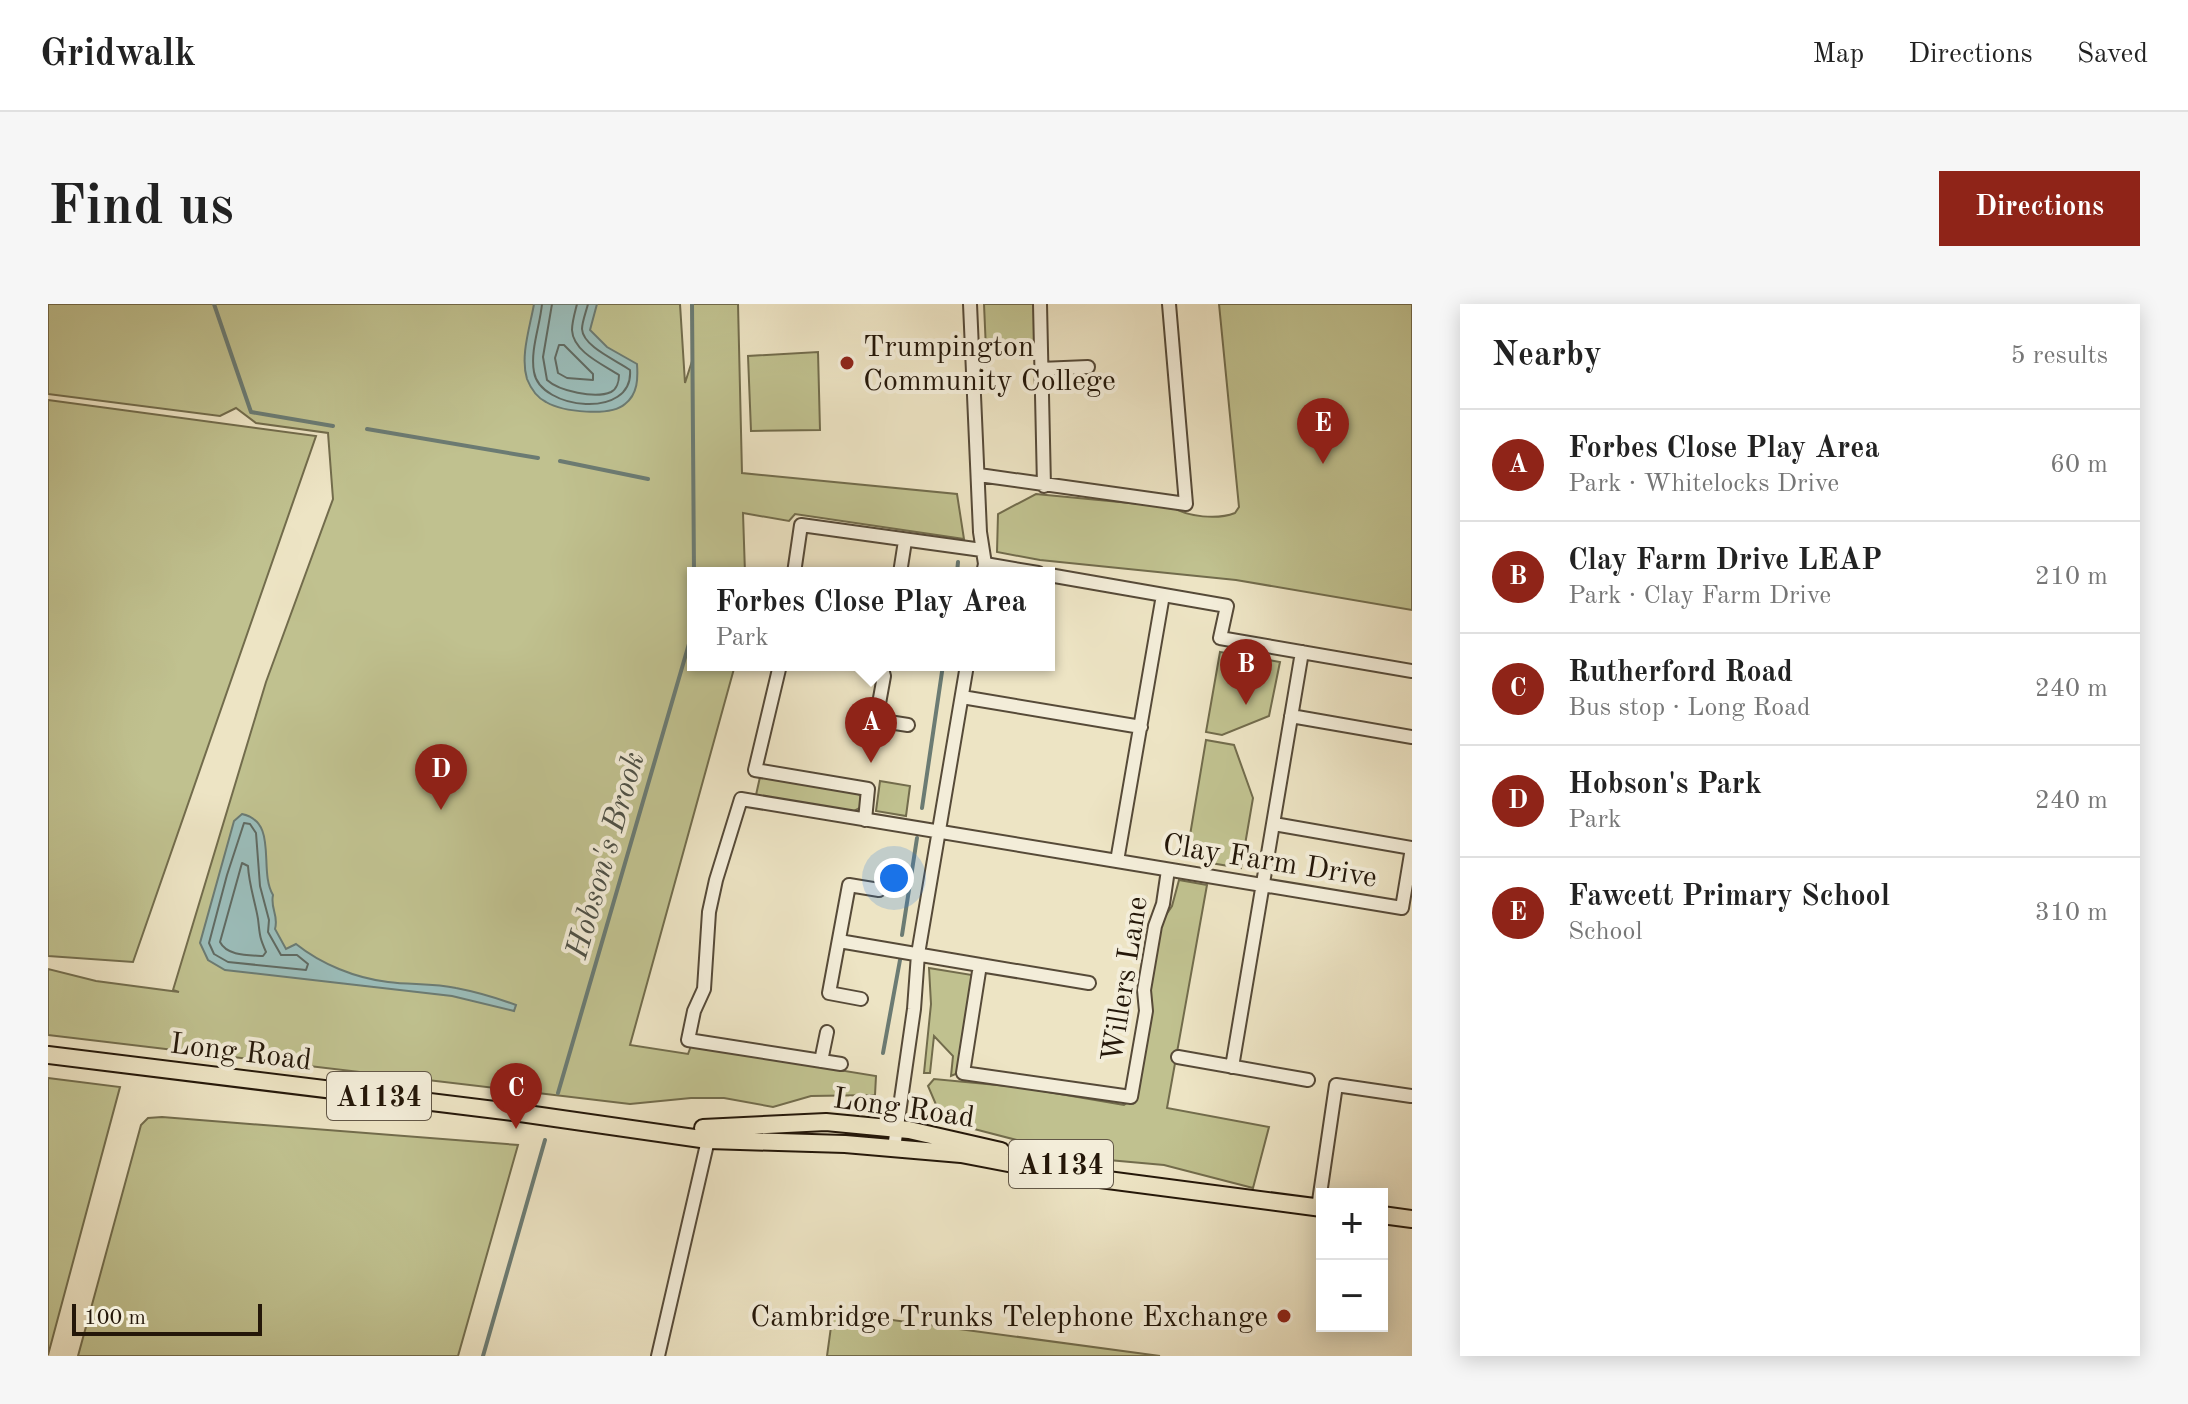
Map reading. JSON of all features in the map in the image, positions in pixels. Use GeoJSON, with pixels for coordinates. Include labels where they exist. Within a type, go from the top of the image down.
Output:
{"type":"FeatureCollection","features":[{"type":"Feature","properties":{"kind":"main road","name":"Long Road"},"geometry":{"type":"LineString","coordinates":[[48,1055],[708,1140],[961,1154],[1077,1176],[1316,1208]]}},
{"type":"Feature","properties":{"kind":"main road","name":"Long Road"},"geometry":{"type":"LineString","coordinates":[[570,1120],[722,1129],[826,1122],[896,1128],[1226,1197]]}},
{"type":"Feature","properties":{"kind":"main road"},"geometry":{"type":"LineString","coordinates":[[1388,1216],[1412,1219]]}},
{"type":"Feature","properties":{"kind":"street"},"geometry":{"type":"LineString","coordinates":[[970,304],[983,562]]}},
{"type":"Feature","properties":{"kind":"street"},"geometry":{"type":"LineString","coordinates":[[1040,304],[1044,486]]}},
{"type":"Feature","properties":{"kind":"street"},"geometry":{"type":"LineString","coordinates":[[979,475],[1186,504],[1169,304]]}},
{"type":"Feature","properties":{"kind":"street"},"geometry":{"type":"LineString","coordinates":[[1040,369],[1088,367]]}},
{"type":"Feature","properties":{"kind":"street"},"geometry":{"type":"LineString","coordinates":[[795,567],[801,525],[905,541],[1008,567]]}},
{"type":"Feature","properties":{"kind":"street"},"geometry":{"type":"LineString","coordinates":[[901,567],[905,541]]}},
{"type":"Feature","properties":{"kind":"street"},"geometry":{"type":"LineString","coordinates":[[1055,576],[1227,606],[1220,638],[1412,671]]}},
{"type":"Feature","properties":{"kind":"street","name":"Clay Farm Drive"},"geometry":{"type":"LineString","coordinates":[[1117,861],[1163,595]]}},
{"type":"Feature","properties":{"kind":"street"},"geometry":{"type":"LineString","coordinates":[[1232,1067],[1302,652]]}},
{"type":"Feature","properties":{"kind":"street"},"geometry":{"type":"LineString","coordinates":[[779,671],[755,770],[868,789],[865,820]]}},
{"type":"Feature","properties":{"kind":"street"},"geometry":{"type":"LineString","coordinates":[[883,671],[876,720],[908,725]]}},
{"type":"Feature","properties":{"kind":"street"},"geometry":{"type":"LineString","coordinates":[[894,1148],[914,1009],[918,954],[966,671]]}},
{"type":"Feature","properties":{"kind":"street"},"geometry":{"type":"LineString","coordinates":[[962,697],[1141,727]]}},
{"type":"Feature","properties":{"kind":"street"},"geometry":{"type":"LineString","coordinates":[[1291,716],[1412,737]]}},
{"type":"Feature","properties":{"kind":"street","name":"Clay Farm Drive"},"geometry":{"type":"LineString","coordinates":[[821,1061],[688,1040],[694,1011],[704,989],[709,912],[716,880],[741,799],[1402,908],[1412,848],[1274,824]]}},
{"type":"Feature","properties":{"kind":"street","name":"Willers Lane"},"geometry":{"type":"LineString","coordinates":[[980,965],[963,1073],[1131,1097],[1146,1011],[1144,990],[1152,938],[1163,904],[1168,870]]}},
{"type":"Feature","properties":{"kind":"street"},"geometry":{"type":"LineString","coordinates":[[861,999],[829,993],[849,885],[879,890]]}},
{"type":"Feature","properties":{"kind":"street"},"geometry":{"type":"LineString","coordinates":[[839,941],[1089,983]]}},
{"type":"Feature","properties":{"kind":"street"},"geometry":{"type":"LineString","coordinates":[[827,1032],[821,1061],[841,1064]]}},
{"type":"Feature","properties":{"kind":"street"},"geometry":{"type":"LineString","coordinates":[[1178,1057],[1308,1080]]}},
{"type":"Feature","properties":{"kind":"street","name":"Long Road"},"geometry":{"type":"LineString","coordinates":[[1323,1188],[1336,1085],[1411,1096]]}},
{"type":"Feature","properties":{"kind":"street"},"geometry":{"type":"LineString","coordinates":[[658,1356],[708,1140]]}},
{"type":"Feature","properties":{"kind":"green space"},"geometry":{"type":"Polygon","coordinates":[[[48,304],[680,304],[685,383],[693,358],[692,304],[738,304],[742,473],[957,494],[964,539],[795,514],[789,521],[743,513],[745,567],[687,567],[687,671],[733,671],[630,1045],[688,1054],[691,1046],[876,1076],[875,1095],[811,1096],[773,1107],[724,1098],[630,1104],[48,1035],[48,969],[96,981],[179,992],[173,990],[266,682],[333,499],[328,433],[256,423],[236,408],[220,416],[48,394],[48,304]]]}},
{"type":"Feature","properties":{"kind":"green space"},"geometry":{"type":"Polygon","coordinates":[[[984,304],[1037,304],[1035,349],[986,350],[984,304]]]}},
{"type":"Feature","properties":{"kind":"green space"},"geometry":{"type":"Polygon","coordinates":[[[1219,304],[1412,304],[1412,610],[1236,580],[1040,560],[997,552],[998,514],[1036,494],[1172,507],[1203,516],[1235,513],[1239,507],[1219,304]]]}},
{"type":"Feature","properties":{"kind":"green space"},"geometry":{"type":"Polygon","coordinates":[[[818,352],[820,430],[751,431],[748,356],[818,352]]]}},
{"type":"Feature","properties":{"kind":"green space"},"geometry":{"type":"Polygon","coordinates":[[[48,400],[316,436],[133,962],[48,956],[48,400]]]}},
{"type":"Feature","properties":{"kind":"green space"},"geometry":{"type":"Polygon","coordinates":[[[1220,652],[1280,662],[1269,716],[1222,735],[1206,732],[1220,652]]]}},
{"type":"Feature","properties":{"kind":"green space"},"geometry":{"type":"Polygon","coordinates":[[[1206,740],[1234,745],[1253,798],[1241,868],[1186,859],[1206,740]]]}},
{"type":"Feature","properties":{"kind":"green space"},"geometry":{"type":"Polygon","coordinates":[[[760,777],[856,792],[862,797],[861,807],[852,812],[756,795],[760,777]]]}},
{"type":"Feature","properties":{"kind":"green space"},"geometry":{"type":"Polygon","coordinates":[[[880,781],[910,786],[906,816],[876,811],[880,781]]]}},
{"type":"Feature","properties":{"kind":"green space"},"geometry":{"type":"Polygon","coordinates":[[[1179,880],[1207,885],[1167,1108],[1269,1127],[1253,1188],[1164,1165],[1086,1158],[943,1121],[928,1086],[934,1079],[1019,1087],[1124,1105],[1136,1087],[1144,1059],[1152,1004],[1148,992],[1158,927],[1172,906],[1179,880]]]}},
{"type":"Feature","properties":{"kind":"green space"},"geometry":{"type":"Polygon","coordinates":[[[929,968],[972,975],[958,1073],[951,1076],[953,1056],[934,1036],[930,1073],[924,1073],[931,1004],[929,968]]]}},
{"type":"Feature","properties":{"kind":"green space"},"geometry":{"type":"Polygon","coordinates":[[[48,1078],[120,1087],[48,1355],[48,1078]]]}},
{"type":"Feature","properties":{"kind":"green space"},"geometry":{"type":"Polygon","coordinates":[[[148,1118],[518,1145],[458,1356],[78,1356],[141,1125],[148,1118]]]}},
{"type":"Feature","properties":{"kind":"green space"},"geometry":{"type":"Polygon","coordinates":[[[833,1312],[1160,1356],[827,1356],[833,1312]]]}},
{"type":"Feature","properties":{"kind":"water"},"geometry":{"type":"Polygon","coordinates":[[[534,304],[597,304],[590,330],[607,347],[637,364],[636,386],[625,404],[609,411],[586,412],[554,405],[537,395],[525,370],[526,342],[534,304]]]}},
{"type":"Feature","properties":{"kind":"water"},"geometry":{"type":"Polygon","coordinates":[[[242,814],[253,819],[264,837],[275,929],[286,949],[296,944],[327,964],[376,980],[448,986],[479,993],[516,1005],[514,1011],[452,996],[225,970],[208,960],[200,943],[234,821],[242,814]]]}},
{"type":"Feature","properties":{"kind":"waterway"},"geometry":{"type":"LineString","coordinates":[[214,304],[251,412],[333,426]]}},
{"type":"Feature","properties":{"kind":"waterway","name":"Hobson's Brook"},"geometry":{"type":"LineString","coordinates":[[692,304],[694,567]]}},
{"type":"Feature","properties":{"kind":"waterway"},"geometry":{"type":"LineString","coordinates":[[367,429],[538,458]]}},
{"type":"Feature","properties":{"kind":"waterway"},"geometry":{"type":"LineString","coordinates":[[560,461],[648,479]]}},
{"type":"Feature","properties":{"kind":"waterway"},"geometry":{"type":"LineString","coordinates":[[958,562],[958,567]]}},
{"type":"Feature","properties":{"kind":"waterway","name":"Hobson's Brook"},"geometry":{"type":"LineString","coordinates":[[558,1093],[687,651]]}},
{"type":"Feature","properties":{"kind":"waterway"},"geometry":{"type":"LineString","coordinates":[[922,808],[942,671]]}},
{"type":"Feature","properties":{"kind":"waterway"},"geometry":{"type":"LineString","coordinates":[[902,935],[917,838]]}},
{"type":"Feature","properties":{"kind":"waterway"},"geometry":{"type":"LineString","coordinates":[[883,1053],[900,960]]}},
{"type":"Feature","properties":{"kind":"waterway","name":"Hobson's Brook"},"geometry":{"type":"LineString","coordinates":[[483,1356],[545,1140]]}},
{"type":"Feature","properties":{"kind":"place","name":"Trumpington Community College"},"geometry":{"type":"Point","coordinates":[847,363]}},
{"type":"Feature","properties":{"kind":"place","name":"Fawcett Primary School"},"geometry":{"type":"Point","coordinates":[1323,464]}},
{"type":"Feature","properties":{"kind":"place","name":"Clay Farm Drive LEAP"},"geometry":{"type":"Point","coordinates":[1246,705]}},
{"type":"Feature","properties":{"kind":"place","name":"Forbes Close Play Area"},"geometry":{"type":"Point","coordinates":[871,763]}},
{"type":"Feature","properties":{"kind":"place","name":"Hobson's Park"},"geometry":{"type":"Point","coordinates":[441,810]}},
{"type":"Feature","properties":{"kind":"place","name":"Rutherford Road"},"geometry":{"type":"Point","coordinates":[516,1129]}},
{"type":"Feature","properties":{"kind":"place","name":"Cambridge Trunks Telephone Exchange"},"geometry":{"type":"Point","coordinates":[1284,1316]}}]}
